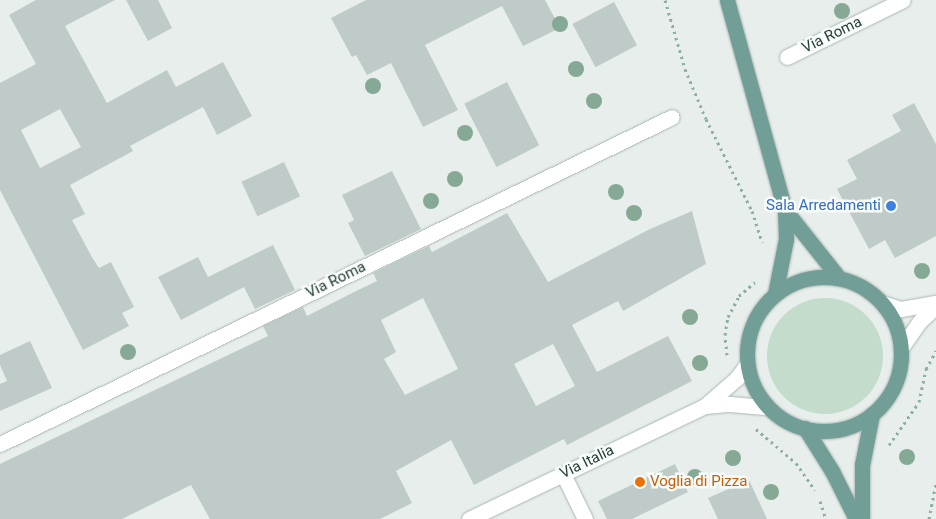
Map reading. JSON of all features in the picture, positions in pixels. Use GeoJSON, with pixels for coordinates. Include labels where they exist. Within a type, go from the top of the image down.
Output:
{"type":"FeatureCollection","features":[{"type":"Feature","properties":{"kind":"main road"},"geometry":{"type":"LineString","coordinates":[[727,0],[785,210],[786,238],[775,294]]}},
{"type":"Feature","properties":{"kind":"main road"},"geometry":{"type":"LineString","coordinates":[[785,210],[839,278]]}},
{"type":"Feature","properties":{"kind":"main road"},"geometry":{"type":"LineString","coordinates":[[817,277],[839,278],[857,284],[882,303],[891,316],[901,348],[894,385],[872,414],[854,424],[833,430],[806,428],[790,423],[767,407],[758,395],[747,364],[747,346],[752,324],[761,308],[775,294],[795,282],[817,277]]}},
{"type":"Feature","properties":{"kind":"main road"},"geometry":{"type":"LineString","coordinates":[[862,519],[862,464],[872,414]]}},
{"type":"Feature","properties":{"kind":"main road"},"geometry":{"type":"LineString","coordinates":[[806,428],[832,471],[856,519]]}},
{"type":"Feature","properties":{"kind":"street","name":"Via Roma"},"geometry":{"type":"LineString","coordinates":[[787,57],[903,0]]}},
{"type":"Feature","properties":{"kind":"street","name":"Via Roma"},"geometry":{"type":"LineString","coordinates":[[0,444],[672,117]]}},
{"type":"Feature","properties":{"kind":"street"},"geometry":{"type":"LineString","coordinates":[[882,303],[901,309],[936,304]]}},
{"type":"Feature","properties":{"kind":"street"},"geometry":{"type":"LineString","coordinates":[[901,348],[920,321],[936,304]]}},
{"type":"Feature","properties":{"kind":"street","name":"Via Italia"},"geometry":{"type":"LineString","coordinates":[[469,519],[705,406],[738,378],[747,364]]}},
{"type":"Feature","properties":{"kind":"street","name":"Via Italia"},"geometry":{"type":"LineString","coordinates":[[705,406],[730,404],[767,407]]}},
{"type":"Feature","properties":{"kind":"street"},"geometry":{"type":"LineString","coordinates":[[563,474],[585,519]]}},
{"type":"Feature","properties":{"kind":"path"},"geometry":{"type":"LineString","coordinates":[[665,0],[686,69],[706,119],[752,211],[763,251]]}},
{"type":"Feature","properties":{"kind":"path"},"geometry":{"type":"LineString","coordinates":[[727,358],[724,335],[728,317],[739,296],[756,281],[759,273]]}},
{"type":"Feature","properties":{"kind":"path"},"geometry":{"type":"LineString","coordinates":[[886,451],[919,402],[926,369],[936,351]]}},
{"type":"Feature","properties":{"kind":"path"},"geometry":{"type":"LineString","coordinates":[[747,428],[755,428],[780,446],[796,463],[818,495],[826,519]]}},
{"type":"Feature","properties":{"kind":"path"},"geometry":{"type":"LineString","coordinates":[[929,519],[936,483]]}},
{"type":"Feature","properties":{"kind":"green space"},"geometry":{"type":"Polygon","coordinates":[[[825,298],[847,302],[866,315],[879,334],[883,356],[879,378],[866,397],[847,410],[825,414],[803,410],[784,397],[771,378],[767,356],[771,334],[784,315],[803,302],[825,298]]]}},
{"type":"Feature","properties":{"kind":"building"},"geometry":{"type":"Polygon","coordinates":[[[36,0],[115,0],[65,26],[107,103],[167,70],[176,87],[223,62],[252,116],[217,135],[203,107],[130,146],[133,151],[70,185],[85,214],[72,220],[99,268],[111,262],[134,307],[122,313],[129,326],[83,350],[0,190],[0,83],[36,64],[9,15],[36,0]],[[60,109],[21,130],[40,168],[81,147],[60,109]]]}},
{"type":"Feature","properties":{"kind":"building"},"geometry":{"type":"Polygon","coordinates":[[[126,0],[158,0],[172,28],[148,41],[126,0]]]}},
{"type":"Feature","properties":{"kind":"building"},"geometry":{"type":"Polygon","coordinates":[[[366,0],[545,0],[560,28],[523,46],[502,6],[425,45],[458,110],[423,127],[391,63],[367,75],[356,55],[352,57],[331,18],[366,0]]]}},
{"type":"Feature","properties":{"kind":"building"},"geometry":{"type":"Polygon","coordinates":[[[614,2],[637,45],[596,67],[573,24],[614,2]]]}},
{"type":"Feature","properties":{"kind":"building"},"geometry":{"type":"Polygon","coordinates":[[[507,82],[539,145],[496,167],[464,104],[507,82]]]}},
{"type":"Feature","properties":{"kind":"building","name":"Sala Arredamenti"},"geometry":{"type":"Polygon","coordinates":[[[914,103],[936,144],[936,236],[895,258],[885,240],[869,249],[837,189],[857,179],[847,160],[901,131],[892,115],[914,103]]]}},
{"type":"Feature","properties":{"kind":"building"},"geometry":{"type":"Polygon","coordinates":[[[284,162],[300,196],[257,216],[241,182],[284,162]]]}},
{"type":"Feature","properties":{"kind":"building"},"geometry":{"type":"Polygon","coordinates":[[[392,171],[421,229],[365,256],[348,223],[354,220],[342,195],[392,171]]]}},
{"type":"Feature","properties":{"kind":"building"},"geometry":{"type":"Polygon","coordinates":[[[692,211],[706,264],[623,311],[618,301],[572,325],[597,372],[668,336],[692,381],[567,445],[564,439],[474,485],[451,440],[396,471],[412,503],[380,519],[210,519],[191,485],[122,519],[0,519],[0,464],[268,336],[263,326],[303,307],[307,316],[377,281],[373,273],[429,246],[432,252],[507,213],[548,282],[650,229],[692,211]],[[423,298],[381,320],[396,352],[384,359],[405,395],[458,369],[423,298]],[[553,344],[514,364],[536,406],[575,386],[553,344]]]}},
{"type":"Feature","properties":{"kind":"building"},"geometry":{"type":"Polygon","coordinates":[[[273,245],[295,290],[255,309],[244,287],[181,320],[158,277],[198,257],[208,277],[273,245]]]}},
{"type":"Feature","properties":{"kind":"building"},"geometry":{"type":"Polygon","coordinates":[[[30,341],[52,388],[0,411],[0,384],[7,381],[0,365],[0,355],[30,341]]]}},
{"type":"Feature","properties":{"kind":"building"},"geometry":{"type":"Polygon","coordinates":[[[675,464],[688,492],[632,519],[607,519],[598,501],[675,464]]]}},
{"type":"Feature","properties":{"kind":"building"},"geometry":{"type":"Polygon","coordinates":[[[749,480],[767,519],[718,519],[708,498],[749,480]]]}},
{"type":"Feature","properties":{"kind":"place","name":"Sala Arredamenti"},"geometry":{"type":"Point","coordinates":[891,206]}},
{"type":"Feature","properties":{"kind":"place","name":"Voglia di Pizza"},"geometry":{"type":"Point","coordinates":[640,482]}}]}
